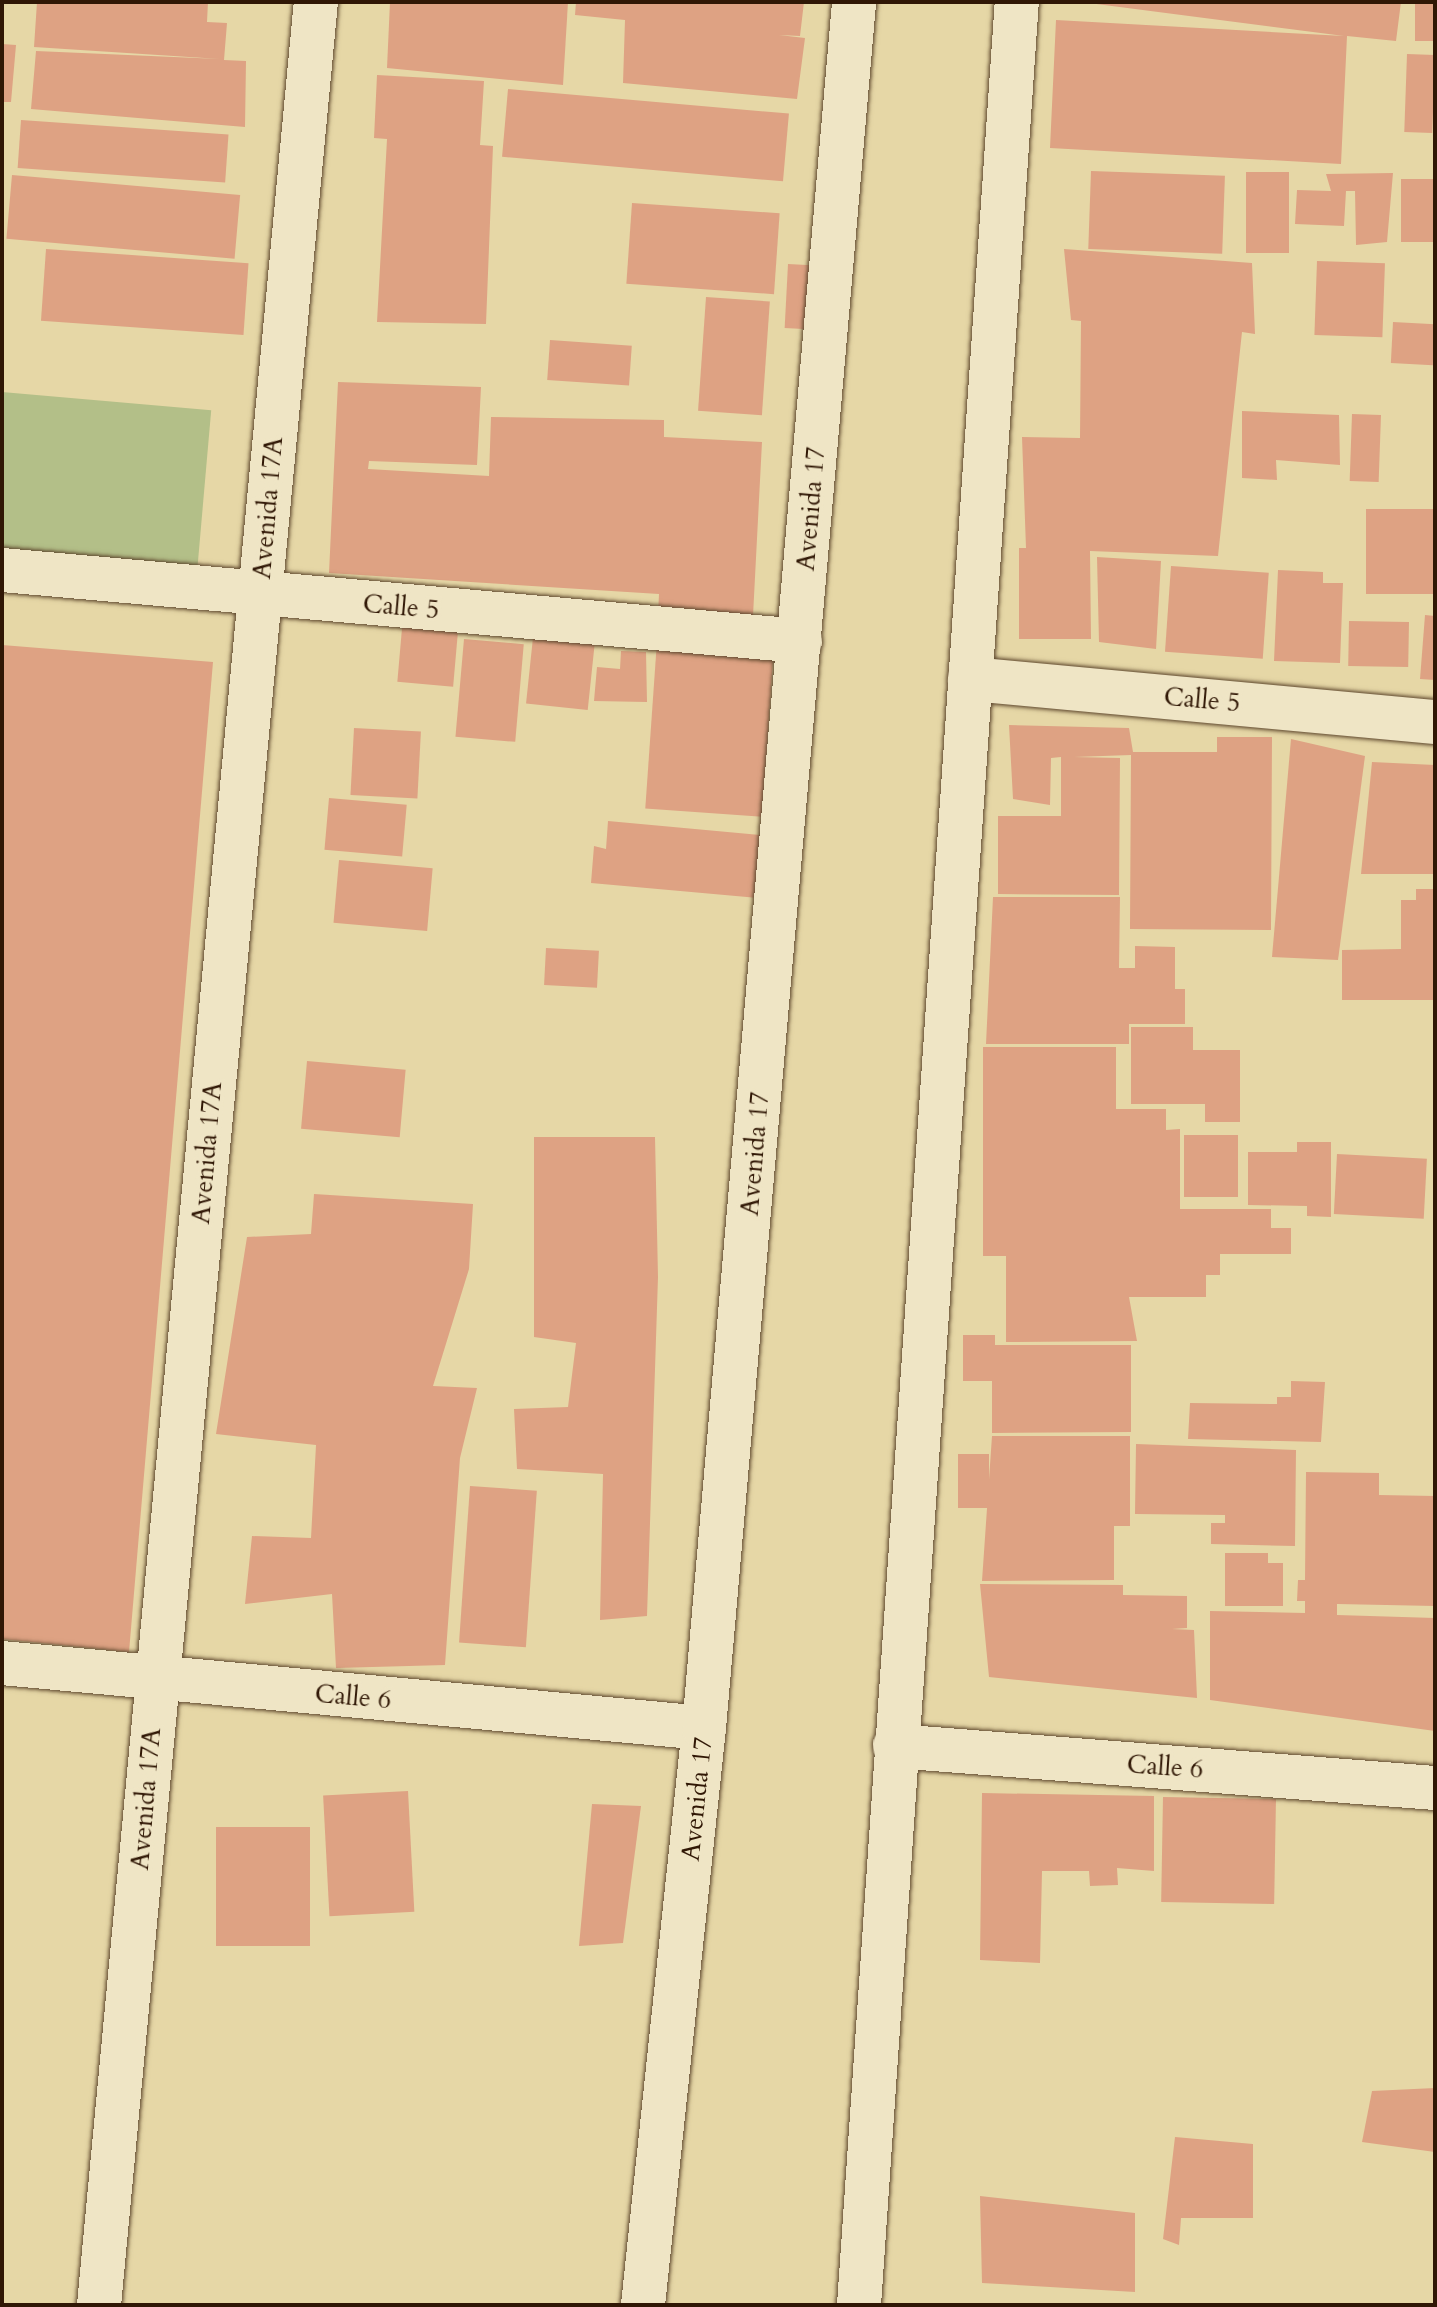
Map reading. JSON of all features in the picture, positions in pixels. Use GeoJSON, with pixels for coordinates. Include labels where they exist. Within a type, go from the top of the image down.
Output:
{"type":"FeatureCollection","features":[{"type":"Feature","properties":{"kind":"street","name":"Avenida 17A"},"geometry":{"type":"LineString","coordinates":[[99,2305],[316,2]]}},
{"type":"Feature","properties":{"kind":"street","name":"Avenida 17"},"geometry":{"type":"LineString","coordinates":[[643,2305],[704,1728],[854,2]]}},
{"type":"Feature","properties":{"kind":"street"},"geometry":{"type":"LineString","coordinates":[[859,2305],[1017,2]]}},
{"type":"Feature","properties":{"kind":"street","name":"Calle 5"},"geometry":{"type":"LineString","coordinates":[[2,570],[800,641]]}},
{"type":"Feature","properties":{"kind":"street","name":"Calle 5"},"geometry":{"type":"LineString","coordinates":[[970,679],[1435,722]]}},
{"type":"Feature","properties":{"kind":"street","name":"Calle 6"},"geometry":{"type":"LineString","coordinates":[[2,1663],[157,1680],[704,1728]]}},
{"type":"Feature","properties":{"kind":"street","name":"Calle 6"},"geometry":{"type":"LineString","coordinates":[[895,1746],[1435,1788]]}},
{"type":"Feature","properties":{"kind":"green space"},"geometry":{"type":"Polygon","coordinates":[[[2,392],[211,410],[198,566],[2,549],[2,392]]]}},
{"type":"Feature","properties":{"kind":"building"},"geometry":{"type":"Polygon","coordinates":[[[37,2],[208,2],[207,22],[227,23],[224,60],[246,61],[245,127],[31,109],[36,51],[220,59],[34,47],[37,2]]]}},
{"type":"Feature","properties":{"kind":"building"},"geometry":{"type":"Polygon","coordinates":[[[390,2],[568,2],[563,85],[387,68],[390,2]]]}},
{"type":"Feature","properties":{"kind":"building"},"geometry":{"type":"Polygon","coordinates":[[[576,2],[804,2],[800,36],[779,35],[805,38],[797,99],[623,83],[625,20],[575,15],[576,2]]]}},
{"type":"Feature","properties":{"kind":"building"},"geometry":{"type":"Polygon","coordinates":[[[1081,2],[1401,2],[1396,41],[1347,36],[1341,164],[1050,148],[1056,20],[1344,36],[1081,2]]]}},
{"type":"Feature","properties":{"kind":"building"},"geometry":{"type":"Polygon","coordinates":[[[1415,2],[1435,2],[1435,41],[1415,41],[1415,2]]]}},
{"type":"Feature","properties":{"kind":"building"},"geometry":{"type":"Polygon","coordinates":[[[2,44],[16,45],[11,102],[2,102],[2,44]]]}},
{"type":"Feature","properties":{"kind":"building"},"geometry":{"type":"Polygon","coordinates":[[[1407,54],[1435,55],[1432,133],[1404,132],[1407,54]]]}},
{"type":"Feature","properties":{"kind":"building"},"geometry":{"type":"Polygon","coordinates":[[[377,75],[484,81],[480,145],[493,146],[486,324],[377,322],[387,139],[374,138],[377,75]]]}},
{"type":"Feature","properties":{"kind":"building"},"geometry":{"type":"Polygon","coordinates":[[[508,89],[789,114],[783,181],[502,157],[508,89]]]}},
{"type":"Feature","properties":{"kind":"building"},"geometry":{"type":"Polygon","coordinates":[[[21,120],[228,135],[225,182],[18,168],[21,120]]]}},
{"type":"Feature","properties":{"kind":"building"},"geometry":{"type":"Polygon","coordinates":[[[1091,171],[1225,176],[1222,254],[1088,249],[1091,171]]]}},
{"type":"Feature","properties":{"kind":"building"},"geometry":{"type":"Polygon","coordinates":[[[1246,172],[1289,172],[1289,253],[1246,253],[1246,172]]]}},
{"type":"Feature","properties":{"kind":"building"},"geometry":{"type":"Polygon","coordinates":[[[1393,173],[1387,242],[1356,245],[1355,191],[1346,191],[1344,226],[1295,224],[1297,190],[1331,191],[1326,174],[1393,173]]]}},
{"type":"Feature","properties":{"kind":"building"},"geometry":{"type":"Polygon","coordinates":[[[12,175],[240,195],[235,259],[6,239],[12,175]]]}},
{"type":"Feature","properties":{"kind":"building"},"geometry":{"type":"Polygon","coordinates":[[[1401,179],[1435,179],[1435,242],[1401,242],[1401,179]]]}},
{"type":"Feature","properties":{"kind":"building"},"geometry":{"type":"Polygon","coordinates":[[[632,203],[780,213],[774,294],[626,284],[632,203]]]}},
{"type":"Feature","properties":{"kind":"building"},"geometry":{"type":"Polygon","coordinates":[[[46,249],[249,263],[243,335],[41,321],[46,249]]]}},
{"type":"Feature","properties":{"kind":"building"},"geometry":{"type":"Polygon","coordinates":[[[1064,249],[1252,263],[1255,334],[1242,332],[1218,556],[1090,551],[1091,639],[1019,639],[1019,548],[1026,548],[1022,437],[1080,438],[1081,321],[1071,320],[1064,249]]]}},
{"type":"Feature","properties":{"kind":"building"},"geometry":{"type":"Polygon","coordinates":[[[1317,261],[1385,263],[1382,337],[1314,335],[1317,261]]]}},
{"type":"Feature","properties":{"kind":"building"},"geometry":{"type":"Polygon","coordinates":[[[788,264],[821,266],[818,330],[785,328],[788,264]]]}},
{"type":"Feature","properties":{"kind":"building"},"geometry":{"type":"Polygon","coordinates":[[[706,297],[770,301],[762,415],[698,411],[706,297]]]}},
{"type":"Feature","properties":{"kind":"building"},"geometry":{"type":"Polygon","coordinates":[[[1393,322],[1435,324],[1433,365],[1391,363],[1393,322]]]}},
{"type":"Feature","properties":{"kind":"building"},"geometry":{"type":"Polygon","coordinates":[[[550,340],[632,346],[629,386],[547,380],[550,340]]]}},
{"type":"Feature","properties":{"kind":"building"},"geometry":{"type":"Polygon","coordinates":[[[338,382],[481,387],[477,465],[369,461],[368,469],[489,476],[491,417],[664,420],[664,437],[762,442],[753,616],[658,615],[659,594],[329,573],[338,382]]]}},
{"type":"Feature","properties":{"kind":"building"},"geometry":{"type":"Polygon","coordinates":[[[1242,411],[1339,415],[1340,465],[1276,460],[1277,480],[1242,478],[1242,411]]]}},
{"type":"Feature","properties":{"kind":"building"},"geometry":{"type":"Polygon","coordinates":[[[1352,414],[1381,415],[1379,482],[1350,481],[1352,414]]]}},
{"type":"Feature","properties":{"kind":"building"},"geometry":{"type":"Polygon","coordinates":[[[1366,509],[1435,509],[1435,594],[1366,594],[1366,509]]]}},
{"type":"Feature","properties":{"kind":"building"},"geometry":{"type":"Polygon","coordinates":[[[1097,557],[1161,561],[1156,649],[1099,642],[1097,557]]]}},
{"type":"Feature","properties":{"kind":"building"},"geometry":{"type":"Polygon","coordinates":[[[1171,566],[1269,573],[1263,659],[1165,652],[1171,566]]]}},
{"type":"Feature","properties":{"kind":"building"},"geometry":{"type":"Polygon","coordinates":[[[1278,570],[1323,572],[1323,583],[1343,583],[1340,663],[1274,661],[1278,570]]]}},
{"type":"Feature","properties":{"kind":"building"},"geometry":{"type":"Polygon","coordinates":[[[1425,615],[1435,616],[1435,680],[1420,679],[1425,615]]]}},
{"type":"Feature","properties":{"kind":"building"},"geometry":{"type":"Polygon","coordinates":[[[403,617],[459,622],[453,687],[397,682],[403,617]]]}},
{"type":"Feature","properties":{"kind":"building"},"geometry":{"type":"Polygon","coordinates":[[[1349,621],[1409,622],[1408,667],[1348,666],[1349,621]]]}},
{"type":"Feature","properties":{"kind":"building"},"geometry":{"type":"Polygon","coordinates":[[[534,628],[596,634],[588,710],[526,704],[534,628]]]}},
{"type":"Feature","properties":{"kind":"building"},"geometry":{"type":"Polygon","coordinates":[[[464,639],[524,644],[515,742],[455,737],[464,639]]]}},
{"type":"Feature","properties":{"kind":"building"},"geometry":{"type":"Polygon","coordinates":[[[657,641],[774,649],[762,817],[645,809],[657,641]]]}},
{"type":"Feature","properties":{"kind":"building"},"geometry":{"type":"Polygon","coordinates":[[[2,645],[213,662],[129,1652],[2,1639],[2,645]]]}},
{"type":"Feature","properties":{"kind":"building"},"geometry":{"type":"Polygon","coordinates":[[[621,651],[646,652],[647,702],[594,701],[597,667],[620,669],[621,651]]]}},
{"type":"Feature","properties":{"kind":"building"},"geometry":{"type":"Polygon","coordinates":[[[1009,725],[1129,728],[1133,752],[1217,752],[1217,737],[1272,737],[1271,930],[1130,929],[1131,755],[1074,757],[1120,758],[1119,895],[998,894],[998,816],[1061,816],[1061,757],[1051,758],[1050,805],[1013,799],[1009,725]]]}},
{"type":"Feature","properties":{"kind":"building"},"geometry":{"type":"Polygon","coordinates":[[[354,728],[421,732],[417,798],[350,795],[354,728]]]}},
{"type":"Feature","properties":{"kind":"building"},"geometry":{"type":"Polygon","coordinates":[[[1291,739],[1365,756],[1338,960],[1272,957],[1291,739]]]}},
{"type":"Feature","properties":{"kind":"building"},"geometry":{"type":"Polygon","coordinates":[[[1372,762],[1435,765],[1435,874],[1361,874],[1372,762]]]}},
{"type":"Feature","properties":{"kind":"building"},"geometry":{"type":"Polygon","coordinates":[[[329,798],[407,805],[402,857],[324,850],[329,798]]]}},
{"type":"Feature","properties":{"kind":"building"},"geometry":{"type":"Polygon","coordinates":[[[608,821],[760,835],[758,898],[591,883],[594,846],[606,849],[608,821]]]}},
{"type":"Feature","properties":{"kind":"building"},"geometry":{"type":"Polygon","coordinates":[[[339,860],[433,868],[427,931],[334,923],[339,860]]]}},
{"type":"Feature","properties":{"kind":"building"},"geometry":{"type":"Polygon","coordinates":[[[1416,889],[1435,889],[1435,1000],[1342,1000],[1342,950],[1401,949],[1401,900],[1416,900],[1416,889]]]}},
{"type":"Feature","properties":{"kind":"building"},"geometry":{"type":"Polygon","coordinates":[[[993,897],[1120,897],[1119,968],[1135,968],[1135,946],[1175,947],[1175,989],[1185,989],[1185,1024],[1129,1024],[1129,1044],[986,1044],[993,897]]]}},
{"type":"Feature","properties":{"kind":"building"},"geometry":{"type":"Polygon","coordinates":[[[546,948],[599,951],[597,988],[544,985],[546,948]]]}},
{"type":"Feature","properties":{"kind":"building"},"geometry":{"type":"Polygon","coordinates":[[[1131,1027],[1193,1027],[1193,1050],[1240,1050],[1240,1122],[1205,1122],[1205,1104],[1131,1104],[1131,1027]]]}},
{"type":"Feature","properties":{"kind":"building"},"geometry":{"type":"Polygon","coordinates":[[[983,1047],[1116,1047],[1116,1109],[1166,1109],[1166,1130],[1180,1129],[1180,1209],[1271,1209],[1271,1228],[1291,1228],[1291,1254],[1220,1254],[1220,1275],[1206,1275],[1206,1297],[1129,1297],[1137,1341],[1006,1342],[1006,1256],[983,1256],[983,1047]]]}},
{"type":"Feature","properties":{"kind":"building"},"geometry":{"type":"Polygon","coordinates":[[[307,1061],[406,1070],[400,1137],[301,1129],[307,1061]]]}},
{"type":"Feature","properties":{"kind":"building"},"geometry":{"type":"Polygon","coordinates":[[[1184,1135],[1238,1135],[1238,1197],[1184,1197],[1184,1135]]]}},
{"type":"Feature","properties":{"kind":"building"},"geometry":{"type":"Polygon","coordinates":[[[534,1137],[655,1137],[658,1277],[647,1616],[600,1620],[603,1474],[517,1469],[514,1409],[568,1407],[576,1343],[534,1337],[534,1137]]]}},
{"type":"Feature","properties":{"kind":"building"},"geometry":{"type":"Polygon","coordinates":[[[1297,1142],[1331,1142],[1331,1217],[1307,1216],[1307,1206],[1248,1205],[1248,1152],[1297,1152],[1297,1142]]]}},
{"type":"Feature","properties":{"kind":"building"},"geometry":{"type":"Polygon","coordinates":[[[1337,1154],[1427,1159],[1424,1219],[1334,1214],[1337,1154]]]}},
{"type":"Feature","properties":{"kind":"building"},"geometry":{"type":"Polygon","coordinates":[[[314,1194],[473,1204],[469,1269],[433,1386],[477,1388],[460,1458],[445,1665],[336,1668],[332,1594],[245,1604],[252,1536],[311,1538],[316,1445],[216,1434],[247,1237],[311,1234],[314,1194]]]}},
{"type":"Feature","properties":{"kind":"building"},"geometry":{"type":"Polygon","coordinates":[[[963,1335],[995,1335],[995,1345],[1131,1345],[1131,1432],[992,1433],[992,1381],[963,1381],[963,1335]]]}},
{"type":"Feature","properties":{"kind":"building"},"geometry":{"type":"Polygon","coordinates":[[[1291,1381],[1325,1382],[1321,1442],[1188,1439],[1190,1403],[1277,1404],[1277,1397],[1291,1397],[1291,1381]]]}},
{"type":"Feature","properties":{"kind":"building"},"geometry":{"type":"Polygon","coordinates":[[[992,1436],[1130,1436],[1130,1526],[1114,1526],[1114,1580],[982,1581],[992,1436]]]}},
{"type":"Feature","properties":{"kind":"building"},"geometry":{"type":"Polygon","coordinates":[[[1136,1444],[1296,1450],[1295,1546],[1211,1544],[1211,1523],[1225,1523],[1225,1515],[1135,1514],[1136,1444]]]}},
{"type":"Feature","properties":{"kind":"building"},"geometry":{"type":"Polygon","coordinates":[[[958,1454],[989,1454],[989,1508],[958,1508],[958,1454]]]}},
{"type":"Feature","properties":{"kind":"building"},"geometry":{"type":"Polygon","coordinates":[[[1306,1472],[1379,1473],[1379,1495],[1435,1496],[1435,1606],[1337,1604],[1337,1615],[1435,1618],[1435,1731],[1210,1700],[1210,1611],[1305,1613],[1305,1601],[1297,1601],[1298,1580],[1305,1580],[1306,1472]]]}},
{"type":"Feature","properties":{"kind":"building"},"geometry":{"type":"Polygon","coordinates":[[[470,1486],[537,1491],[526,1647],[459,1643],[470,1486]]]}},
{"type":"Feature","properties":{"kind":"building"},"geometry":{"type":"Polygon","coordinates":[[[1225,1553],[1268,1553],[1268,1563],[1283,1563],[1283,1606],[1225,1606],[1225,1553]]]}},
{"type":"Feature","properties":{"kind":"building"},"geometry":{"type":"Polygon","coordinates":[[[980,1584],[1123,1585],[1123,1595],[1187,1596],[1187,1628],[1172,1629],[1194,1630],[1197,1698],[989,1677],[980,1584]]]}},
{"type":"Feature","properties":{"kind":"building"},"geometry":{"type":"Polygon","coordinates":[[[408,1791],[414,1912],[329,1916],[323,1795],[408,1791]]]}},
{"type":"Feature","properties":{"kind":"building"},"geometry":{"type":"Polygon","coordinates":[[[982,1793],[1154,1796],[1154,1871],[1117,1868],[1118,1885],[1090,1886],[1089,1871],[1042,1871],[1040,1963],[980,1960],[982,1793]]]}},
{"type":"Feature","properties":{"kind":"building"},"geometry":{"type":"Polygon","coordinates":[[[1163,1797],[1276,1799],[1274,1904],[1161,1902],[1163,1797]]]}},
{"type":"Feature","properties":{"kind":"building"},"geometry":{"type":"Polygon","coordinates":[[[592,1804],[641,1806],[623,1943],[579,1946],[592,1804]]]}},
{"type":"Feature","properties":{"kind":"building"},"geometry":{"type":"Polygon","coordinates":[[[216,1827],[310,1827],[310,1946],[216,1946],[216,1827]]]}},
{"type":"Feature","properties":{"kind":"building"},"geometry":{"type":"Polygon","coordinates":[[[1435,2088],[1435,2152],[1362,2142],[1372,2091],[1435,2088]]]}},
{"type":"Feature","properties":{"kind":"building"},"geometry":{"type":"Polygon","coordinates":[[[1175,2137],[1253,2144],[1253,2218],[1181,2218],[1179,2245],[1163,2239],[1175,2137]]]}},
{"type":"Feature","properties":{"kind":"building"},"geometry":{"type":"Polygon","coordinates":[[[980,2196],[1135,2213],[1135,2292],[982,2283],[980,2196]]]}}]}
